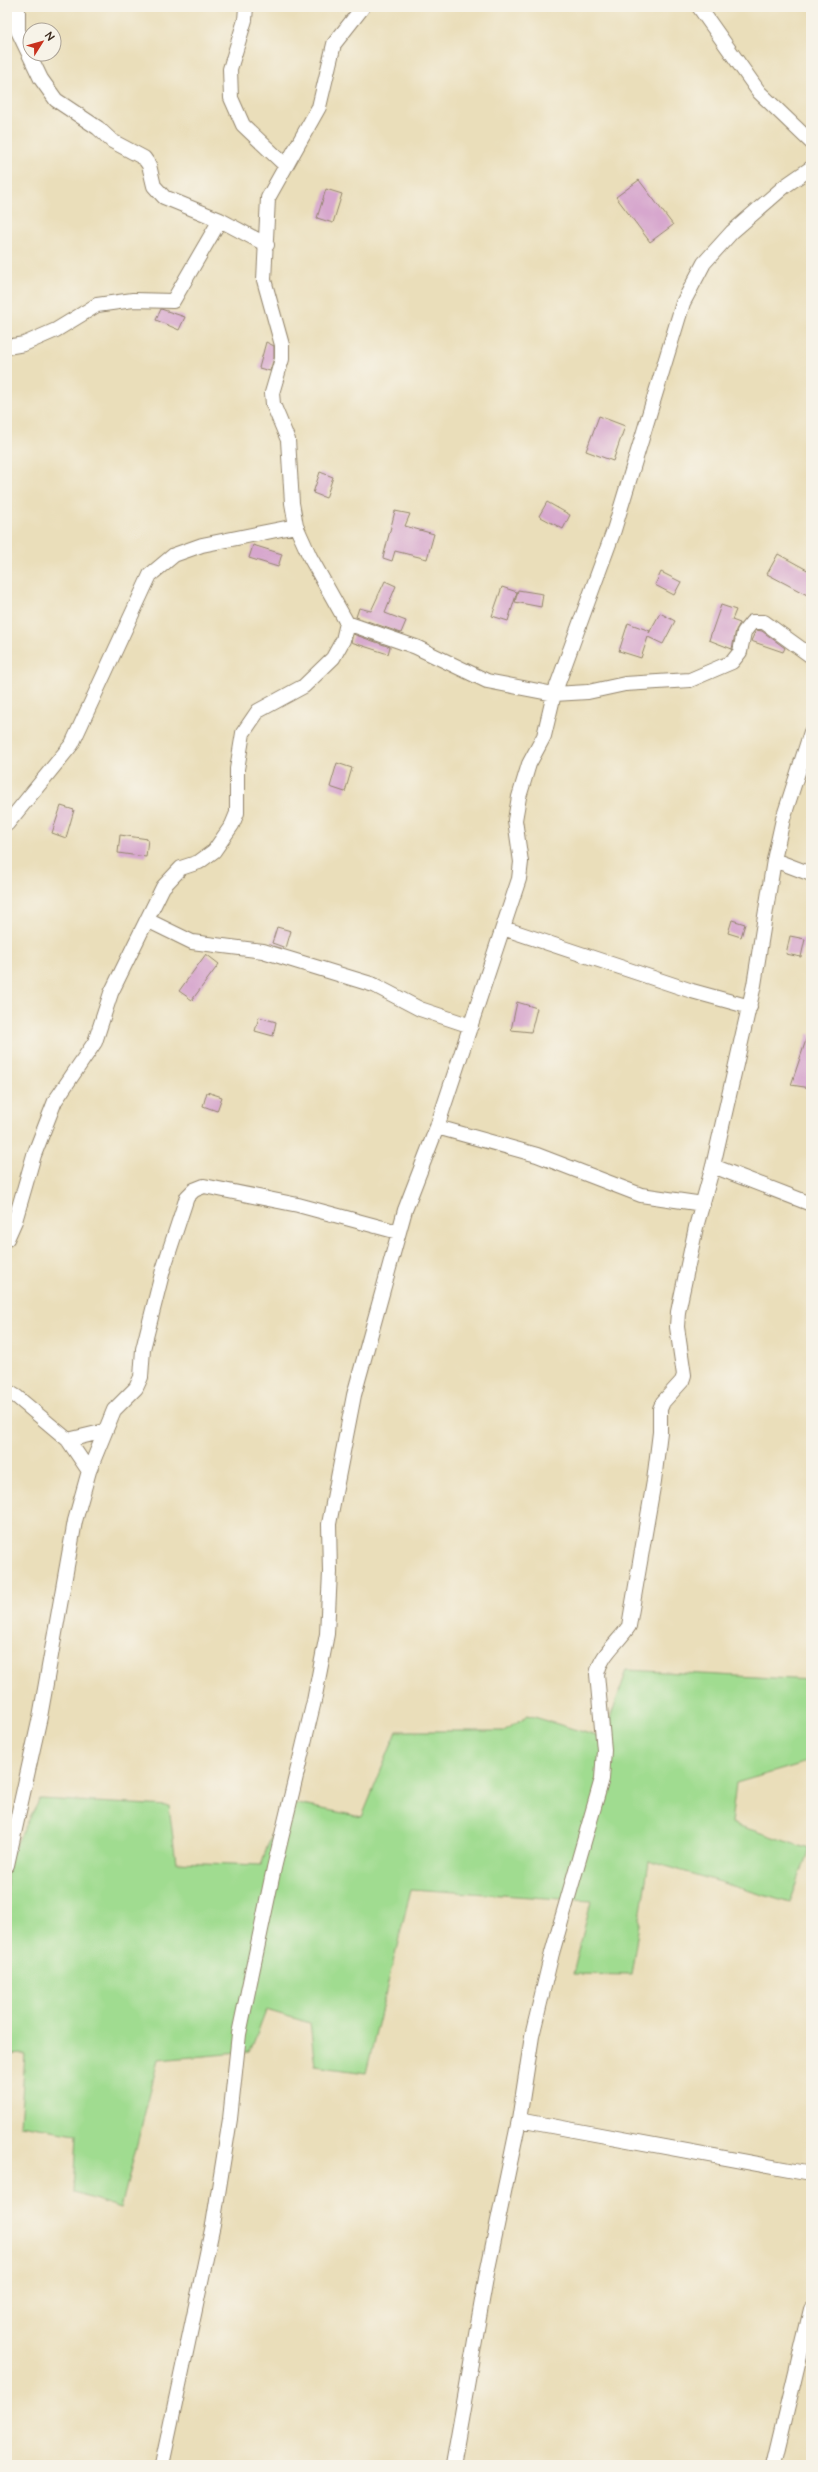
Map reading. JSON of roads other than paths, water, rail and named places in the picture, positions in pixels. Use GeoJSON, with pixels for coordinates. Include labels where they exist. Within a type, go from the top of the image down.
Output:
{"type":"FeatureCollection","features":[{"type":"Feature","properties":{"kind":"street"},"geometry":{"type":"LineString","coordinates":[[7,10],[13,7]]}},
{"type":"Feature","properties":{"kind":"street"},"geometry":{"type":"LineString","coordinates":[[18,7],[18,31],[41,79],[56,100],[98,128],[112,141],[144,158],[149,166],[154,186],[164,197],[220,220],[267,245]]}},
{"type":"Feature","properties":{"kind":"street"},"geometry":{"type":"LineString","coordinates":[[246,7],[245,20],[230,69],[231,98],[243,126],[286,166]]}},
{"type":"Feature","properties":{"kind":"street"},"geometry":{"type":"LineString","coordinates":[[363,7],[334,44],[319,106],[268,198],[267,245],[264,280],[282,345],[282,359],[272,393],[273,404],[288,440],[292,503],[296,526],[310,557],[347,623],[416,647],[487,681],[554,694],[588,692],[625,684],[690,680],[732,662],[740,652],[744,632],[752,622],[764,622],[811,656]]}},
{"type":"Feature","properties":{"kind":"street"},"geometry":{"type":"LineString","coordinates":[[699,7],[759,92],[811,142]]}},
{"type":"Feature","properties":{"kind":"street"},"geometry":{"type":"LineString","coordinates":[[162,2465],[213,2225],[230,2119],[239,2034],[274,1868],[314,1701],[327,1634],[331,1517],[354,1396],[398,1232],[437,1127],[520,879],[521,862],[515,820],[519,797],[529,764],[544,736],[554,694],[614,530],[683,303],[704,263],[732,232],[785,186],[811,168]]}},
{"type":"Feature","properties":{"kind":"street"},"geometry":{"type":"LineString","coordinates":[[7,347],[24,344],[56,330],[97,305],[133,300],[174,301],[220,220]]}},
{"type":"Feature","properties":{"kind":"street"},"geometry":{"type":"LineString","coordinates":[[7,824],[72,744],[150,575],[174,555],[202,545],[296,526]]}},
{"type":"Feature","properties":{"kind":"street"},"geometry":{"type":"LineString","coordinates":[[7,1239],[15,1221],[34,1155],[55,1101],[94,1042],[111,993],[163,887],[181,868],[199,862],[214,852],[232,825],[237,813],[237,769],[243,733],[258,711],[304,686],[333,658],[343,640],[347,623]]}},
{"type":"Feature","properties":{"kind":"street"},"geometry":{"type":"LineString","coordinates":[[453,2465],[486,2278],[519,2120],[532,2036],[552,1953],[602,1779],[604,1750],[596,1674],[599,1664],[629,1626],[654,1481],[660,1432],[660,1409],[663,1402],[682,1381],[684,1375],[678,1327],[678,1312],[750,1007],[774,860],[783,819],[811,732]]}},
{"type":"Feature","properties":{"kind":"street"},"geometry":{"type":"LineString","coordinates":[[774,860],[811,874]]}},
{"type":"Feature","properties":{"kind":"street"},"geometry":{"type":"LineString","coordinates":[[147,920],[192,942],[264,951],[374,985],[420,1009],[471,1026]]}},
{"type":"Feature","properties":{"kind":"street"},"geometry":{"type":"LineString","coordinates":[[503,928],[692,991],[750,1007]]}},
{"type":"Feature","properties":{"kind":"street"},"geometry":{"type":"LineString","coordinates":[[437,1127],[537,1155],[641,1195],[703,1204]]}},
{"type":"Feature","properties":{"kind":"street"},"geometry":{"type":"LineString","coordinates":[[713,1166],[811,1204]]}},
{"type":"Feature","properties":{"kind":"street"},"geometry":{"type":"LineString","coordinates":[[7,1865],[40,1717],[75,1521],[89,1471],[114,1410],[136,1388],[141,1377],[143,1349],[163,1270],[186,1197],[194,1190],[204,1186],[291,1203],[398,1232]]}},
{"type":"Feature","properties":{"kind":"street"},"geometry":{"type":"LineString","coordinates":[[7,1391],[17,1397],[68,1440],[89,1471]]}},
{"type":"Feature","properties":{"kind":"street"},"geometry":{"type":"LineString","coordinates":[[68,1440],[105,1431]]}},
{"type":"Feature","properties":{"kind":"street"},"geometry":{"type":"LineString","coordinates":[[519,2120],[811,2174]]}},
{"type":"Feature","properties":{"kind":"street"},"geometry":{"type":"LineString","coordinates":[[774,2465],[811,2308]]}}]}
